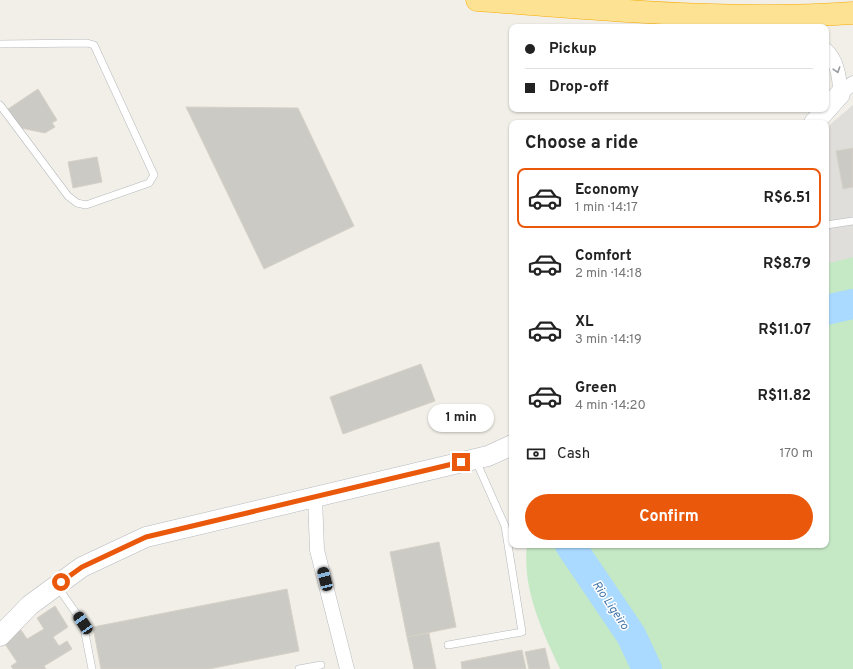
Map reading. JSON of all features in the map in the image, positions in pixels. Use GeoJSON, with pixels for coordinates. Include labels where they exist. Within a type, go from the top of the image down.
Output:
{"type":"FeatureCollection","features":[{"type":"Feature","properties":{"kind":"highway"},"geometry":{"type":"LineString","coordinates":[[477,0],[657,14],[813,16],[853,13]]}},
{"type":"Feature","properties":{"kind":"street"},"geometry":{"type":"LineString","coordinates":[[657,14],[719,24]]}},
{"type":"Feature","properties":{"kind":"street"},"geometry":{"type":"LineString","coordinates":[[829,52],[846,88],[829,107]]}},
{"type":"Feature","properties":{"kind":"street"},"geometry":{"type":"LineString","coordinates":[[817,120],[824,112]]}},
{"type":"Feature","properties":{"kind":"street"},"geometry":{"type":"LineString","coordinates":[[0,636],[30,605],[82,567],[146,537],[488,456],[509,446]]}},
{"type":"Feature","properties":{"kind":"street"},"geometry":{"type":"LineString","coordinates":[[316,497],[317,550],[347,669]]}},
{"type":"Feature","properties":{"kind":"lane"},"geometry":{"type":"LineString","coordinates":[[0,44],[87,43],[94,46],[154,175],[152,180],[149,183],[86,206],[78,203],[68,196],[0,105]]}},
{"type":"Feature","properties":{"kind":"lane"},"geometry":{"type":"LineString","coordinates":[[829,225],[853,221]]}},
{"type":"Feature","properties":{"kind":"lane"},"geometry":{"type":"LineString","coordinates":[[448,645],[522,632],[505,526],[475,459]]}},
{"type":"Feature","properties":{"kind":"lane"},"geometry":{"type":"LineString","coordinates":[[57,585],[83,623],[92,669]]}},
{"type":"Feature","properties":{"kind":"lane"},"geometry":{"type":"LineString","coordinates":[[300,669],[321,665]]}},
{"type":"Feature","properties":{"kind":"shaded area"},"geometry":{"type":"Polygon","coordinates":[[[853,105],[853,271],[829,277],[829,125],[853,105]]]}},
{"type":"Feature","properties":{"kind":"green space"},"geometry":{"type":"Polygon","coordinates":[[[853,257],[853,669],[560,669],[540,624],[530,593],[526,561],[527,548],[829,548],[829,263],[853,257]]]}},
{"type":"Feature","properties":{"kind":"building"},"geometry":{"type":"Polygon","coordinates":[[[38,89],[57,120],[52,123],[55,127],[45,133],[21,128],[8,109],[38,89]]]}},
{"type":"Feature","properties":{"kind":"building"},"geometry":{"type":"Polygon","coordinates":[[[186,107],[298,108],[354,226],[264,269],[186,107]]]}},
{"type":"Feature","properties":{"kind":"building"},"geometry":{"type":"Polygon","coordinates":[[[853,148],[853,187],[843,189],[836,151],[853,148]]]}},
{"type":"Feature","properties":{"kind":"building"},"geometry":{"type":"Polygon","coordinates":[[[97,157],[102,182],[73,188],[68,162],[97,157]]]}},
{"type":"Feature","properties":{"kind":"building"},"geometry":{"type":"Polygon","coordinates":[[[421,364],[435,401],[343,434],[330,397],[421,364]]]}},
{"type":"Feature","properties":{"kind":"building"},"geometry":{"type":"Polygon","coordinates":[[[439,542],[456,627],[407,637],[390,552],[439,542]]]}},
{"type":"Feature","properties":{"kind":"building"},"geometry":{"type":"Polygon","coordinates":[[[287,589],[299,651],[209,669],[101,669],[93,627],[287,589]]]}},
{"type":"Feature","properties":{"kind":"building"},"geometry":{"type":"Polygon","coordinates":[[[55,606],[68,627],[53,637],[59,646],[67,641],[72,649],[44,666],[46,669],[13,669],[11,666],[17,662],[3,641],[21,630],[27,639],[44,629],[37,618],[55,606]]]}},
{"type":"Feature","properties":{"kind":"building"},"geometry":{"type":"Polygon","coordinates":[[[429,633],[436,669],[414,669],[407,637],[429,633]]]}},
{"type":"Feature","properties":{"kind":"building"},"geometry":{"type":"Polygon","coordinates":[[[545,648],[550,669],[529,669],[525,652],[545,648]]]}},
{"type":"Feature","properties":{"kind":"building"},"geometry":{"type":"Polygon","coordinates":[[[522,650],[526,669],[462,669],[461,662],[522,650]]]}},
{"type":"Feature","properties":{"kind":"waterway","name":"Rio Ligeiro"},"geometry":{"type":"LineString","coordinates":[[829,309],[853,304]]}},
{"type":"Feature","properties":{"kind":"waterway","name":"Rio Ligeiro"},"geometry":{"type":"LineString","coordinates":[[572,548],[631,635],[647,669]]}},
{"type":"Feature","properties":{"kind":"route"},"geometry":{"type":"LineString","coordinates":[[61,582],[82,567],[146,537],[461,462]]}}]}
